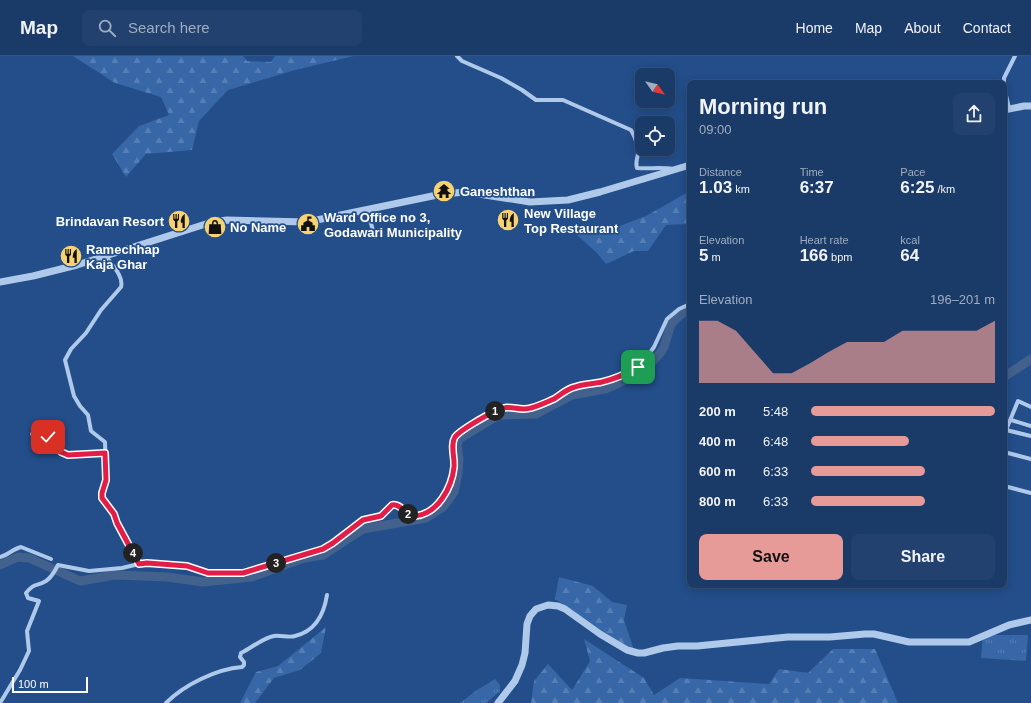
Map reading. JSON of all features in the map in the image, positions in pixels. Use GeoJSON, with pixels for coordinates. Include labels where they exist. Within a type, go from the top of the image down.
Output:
{"type":"FeatureCollection","features":[{"type":"Feature","properties":{"kind":"street"},"geometry":{"type":"LineString","coordinates":[[457,56],[462,61],[501,78],[536,100],[562,100],[631,130],[637,142],[637,168],[648,169],[663,167],[676,169]]}},
{"type":"Feature","properties":{"kind":"street"},"geometry":{"type":"LineString","coordinates":[[1004,80],[1015,56]]}},
{"type":"Feature","properties":{"kind":"street"},"geometry":{"type":"LineString","coordinates":[[1007,109],[1031,106]]}},
{"type":"Feature","properties":{"kind":"street"},"geometry":{"type":"LineString","coordinates":[[0,282],[69,267],[212,222],[226,220],[307,222],[442,194],[466,192],[530,202],[568,200],[687,167]]}},
{"type":"Feature","properties":{"kind":"street"},"geometry":{"type":"LineString","coordinates":[[367,210],[374,237]]}},
{"type":"Feature","properties":{"kind":"street"},"geometry":{"type":"LineString","coordinates":[[106,255],[119,274],[122,283],[121,287],[101,310],[86,333],[71,349],[65,360],[74,396],[88,415],[91,431],[105,442],[106,480],[102,498],[114,514],[117,523],[139,564]]}},
{"type":"Feature","properties":{"kind":"street"},"geometry":{"type":"LineString","coordinates":[[0,703],[20,670],[29,651],[27,631],[39,601],[28,598],[26,593],[32,586],[44,582],[50,578],[58,565],[89,571],[122,568],[147,563],[187,566],[208,573],[243,573],[323,549],[363,520],[381,516],[392,505],[399,506],[413,516],[430,511],[443,498],[449,487],[454,467],[453,442],[459,433],[500,408],[515,407],[530,409],[576,386],[600,383],[619,378],[643,362],[654,347],[667,319],[679,309],[687,305]]}},
{"type":"Feature","properties":{"kind":"street"},"geometry":{"type":"LineString","coordinates":[[1007,428],[1018,401],[1031,407]]}},
{"type":"Feature","properties":{"kind":"street"},"geometry":{"type":"LineString","coordinates":[[1010,420],[1031,426]]}},
{"type":"Feature","properties":{"kind":"street"},"geometry":{"type":"LineString","coordinates":[[1007,430],[1031,436]]}},
{"type":"Feature","properties":{"kind":"street"},"geometry":{"type":"LineString","coordinates":[[32,434],[45,436],[61,452],[68,455],[105,453]]}},
{"type":"Feature","properties":{"kind":"street"},"geometry":{"type":"LineString","coordinates":[[1007,452],[1031,459]]}},
{"type":"Feature","properties":{"kind":"street"},"geometry":{"type":"LineString","coordinates":[[1007,487],[1031,494]]}},
{"type":"Feature","properties":{"kind":"street"},"geometry":{"type":"LineString","coordinates":[[0,557],[7,555],[21,547],[51,559]]}},
{"type":"Feature","properties":{"kind":"street"},"geometry":{"type":"LineString","coordinates":[[166,703],[174,695],[205,677],[221,671],[242,667],[244,662],[240,657],[241,653],[262,641],[273,636],[295,636],[309,630],[320,621],[326,606],[327,595]]}},
{"type":"Feature","properties":{"kind":"street"},"geometry":{"type":"LineString","coordinates":[[498,703],[515,681],[522,665],[526,653],[527,624],[530,616],[536,609],[548,605],[558,606],[565,609],[600,634],[627,650],[644,653],[678,646],[697,646],[788,637],[830,637],[865,634],[874,634],[909,642],[969,642],[1009,625],[1031,620]]}},
{"type":"Feature","properties":{"kind":"green space"},"geometry":{"type":"Polygon","coordinates":[[[73,56],[243,56],[247,61],[271,62],[275,56],[354,56],[295,70],[228,90],[199,121],[192,150],[146,154],[126,177],[112,154],[139,126],[169,115],[161,97],[115,83],[73,56]]]}},
{"type":"Feature","properties":{"kind":"green space"},"geometry":{"type":"Polygon","coordinates":[[[687,193],[687,224],[666,225],[648,251],[634,251],[606,264],[597,253],[575,233],[596,235],[646,216],[687,193]]]}},
{"type":"Feature","properties":{"kind":"green space"},"geometry":{"type":"Polygon","coordinates":[[[559,577],[593,586],[612,602],[627,605],[624,620],[634,650],[596,631],[574,611],[555,599],[559,577]]]}},
{"type":"Feature","properties":{"kind":"green space"},"geometry":{"type":"Polygon","coordinates":[[[326,627],[321,653],[300,670],[274,678],[255,703],[240,703],[256,672],[278,666],[326,627]]]}},
{"type":"Feature","properties":{"kind":"green space"},"geometry":{"type":"Polygon","coordinates":[[[983,635],[1028,635],[1026,661],[981,658],[983,635]]]}},
{"type":"Feature","properties":{"kind":"green space"},"geometry":{"type":"Polygon","coordinates":[[[584,639],[644,678],[654,695],[680,678],[769,684],[779,669],[808,673],[833,649],[875,649],[898,703],[531,703],[534,681],[548,664],[572,690],[590,661],[584,639]]]}},
{"type":"Feature","properties":{"kind":"green space"},"geometry":{"type":"Polygon","coordinates":[[[495,679],[500,685],[500,691],[486,703],[460,703],[477,690],[495,679]]]}},
{"type":"Feature","properties":{"kind":"waterway"},"geometry":{"type":"LineString","coordinates":[[0,565],[18,557],[29,558],[80,581],[115,575],[167,577],[203,582],[252,577],[304,558],[323,555],[363,529],[426,518],[443,507],[454,492],[458,473],[459,459],[457,445],[459,439],[499,415],[536,414],[572,395],[605,389],[639,372],[653,361],[661,352],[671,324],[680,315],[687,312]]}},
{"type":"Feature","properties":{"kind":"waterway"},"geometry":{"type":"LineString","coordinates":[[1007,375],[1031,359]]}},
{"type":"Feature","properties":{"kind":"place","name":"Ganeshthan"},"geometry":{"type":"Point","coordinates":[444,191]}},
{"type":"Feature","properties":{"kind":"place","name":"New Village Top Restaurant"},"geometry":{"type":"Point","coordinates":[508,220]}},
{"type":"Feature","properties":{"kind":"place","name":"Brindavan Resort"},"geometry":{"type":"Point","coordinates":[179,221]}},
{"type":"Feature","properties":{"kind":"place","name":"Ward Office no 3, Godawari Municipality"},"geometry":{"type":"Point","coordinates":[308,224]}},
{"type":"Feature","properties":{"kind":"place","name":"No Name"},"geometry":{"type":"Point","coordinates":[215,227]}},
{"type":"Feature","properties":{"kind":"place","name":"Ramechhap Kaja Ghar"},"geometry":{"type":"Point","coordinates":[71,256]}},
{"type":"Feature","properties":{"kind":"route"},"geometry":{"type":"LineString","coordinates":[[48,437],[64,454],[73,455],[105,453],[106,480],[102,498],[114,514],[117,523],[139,564],[147,563],[187,566],[208,573],[243,573],[323,549],[363,520],[378,518],[393,504],[399,506],[413,516],[430,511],[443,498],[449,487],[454,467],[453,442],[459,433],[500,408],[515,407],[530,409],[554,398],[569,388],[619,378],[638,367]]}}]}
